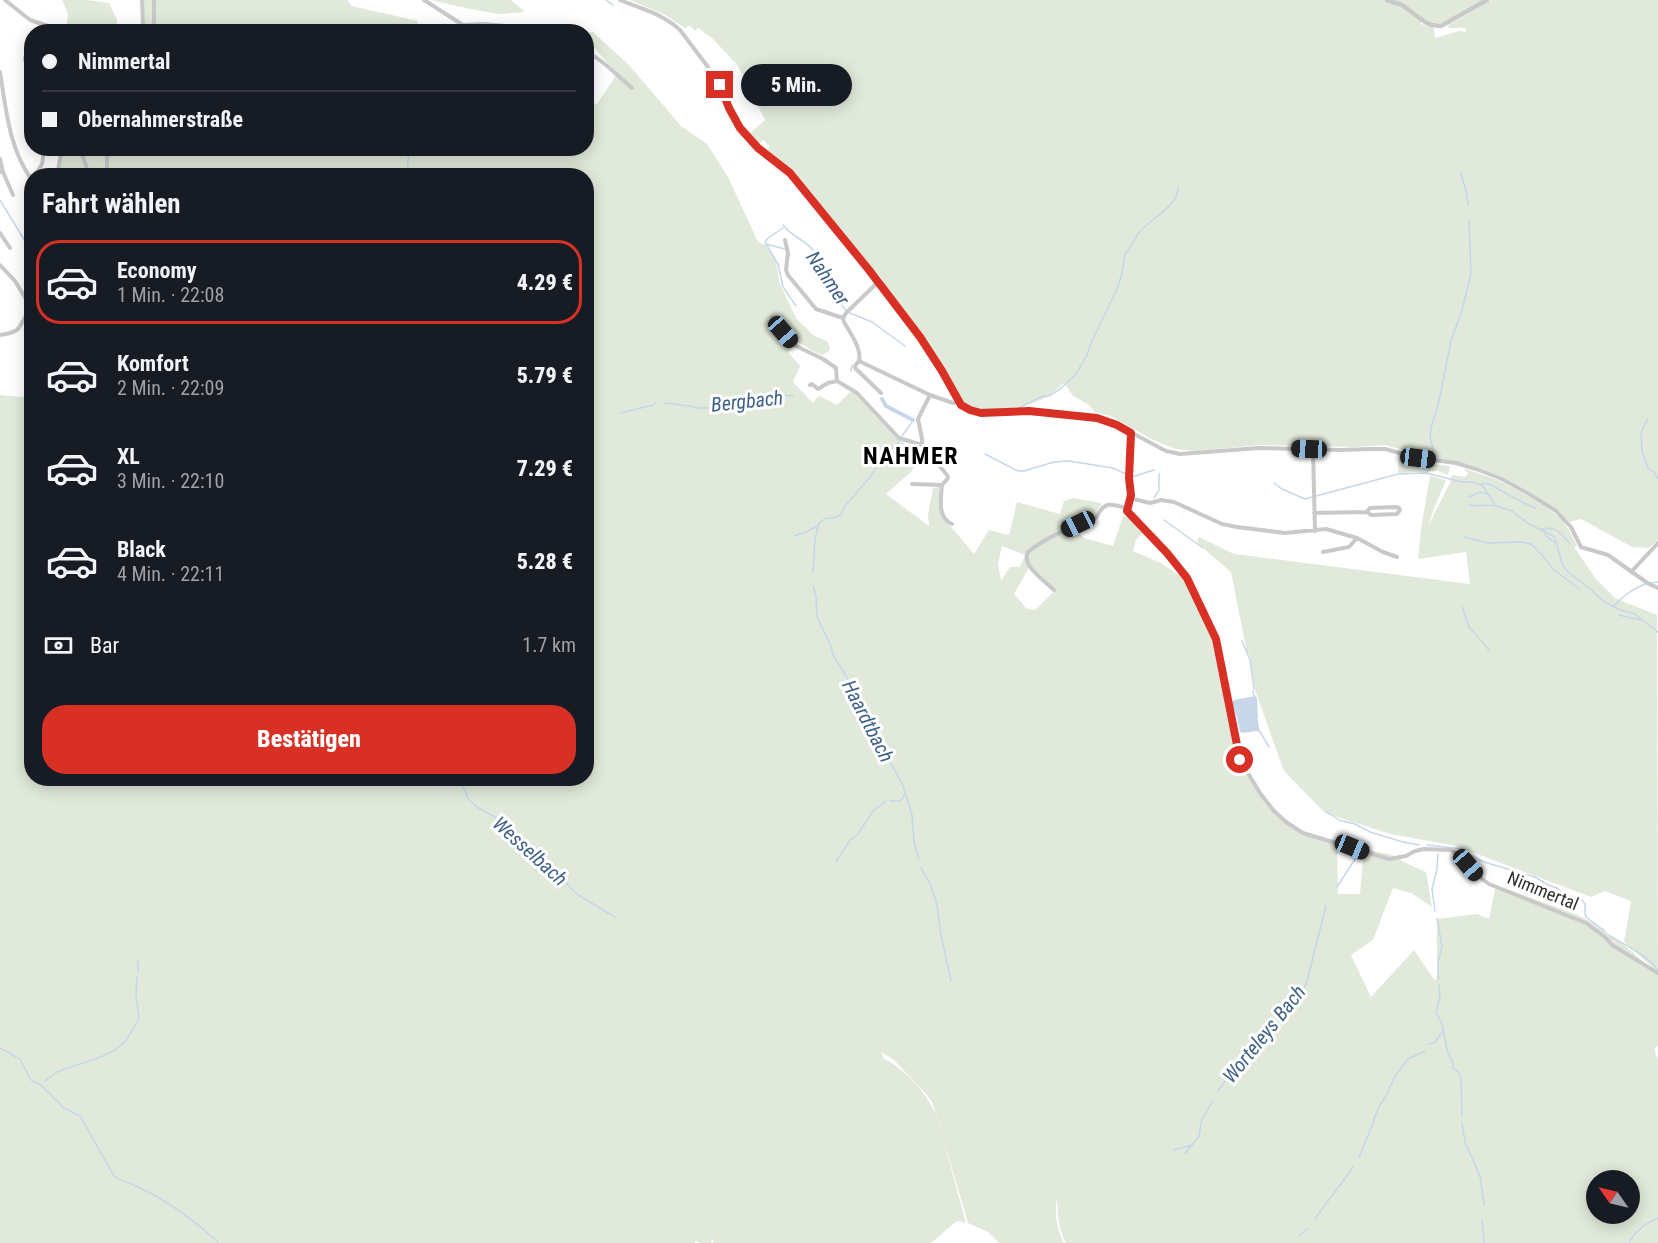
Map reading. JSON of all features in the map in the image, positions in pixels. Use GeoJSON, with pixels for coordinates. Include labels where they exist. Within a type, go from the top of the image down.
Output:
{"type":"FeatureCollection","features":[{"type":"Feature","properties":{"kind":"street"},"geometry":{"type":"LineString","coordinates":[[5,0],[30,20],[42,24]]}},
{"type":"Feature","properties":{"kind":"street"},"geometry":{"type":"LineString","coordinates":[[142,0],[142,24]]}},
{"type":"Feature","properties":{"kind":"street"},"geometry":{"type":"LineString","coordinates":[[153,24],[154,0]]}},
{"type":"Feature","properties":{"kind":"street"},"geometry":{"type":"LineString","coordinates":[[424,0],[459,24]]}},
{"type":"Feature","properties":{"kind":"street"},"geometry":{"type":"LineString","coordinates":[[621,0],[654,13],[680,30],[717,79],[740,128],[758,148],[790,173],[920,337],[942,371],[958,402],[967,409],[981,413],[1029,411],[1097,418],[1117,425],[1166,451],[1180,454],[1259,448],[1385,449],[1418,458],[1456,463],[1502,479],[1529,494],[1556,511],[1571,527],[1581,547],[1608,555],[1644,581],[1658,588]]}},
{"type":"Feature","properties":{"kind":"street"},"geometry":{"type":"LineString","coordinates":[[1388,0],[1402,5],[1431,26],[1441,26],[1487,0]]}},
{"type":"Feature","properties":{"kind":"street"},"geometry":{"type":"LineString","coordinates":[[594,56],[632,88]]}},
{"type":"Feature","properties":{"kind":"street"},"geometry":{"type":"LineString","coordinates":[[0,72],[13,140],[25,168]]}},
{"type":"Feature","properties":{"kind":"street"},"geometry":{"type":"LineString","coordinates":[[0,159],[2,172],[13,195]]}},
{"type":"Feature","properties":{"kind":"street"},"geometry":{"type":"LineString","coordinates":[[0,233],[10,248]]}},
{"type":"Feature","properties":{"kind":"street"},"geometry":{"type":"LineString","coordinates":[[785,240],[788,253],[786,270],[788,275],[816,309],[843,318]]}},
{"type":"Feature","properties":{"kind":"street"},"geometry":{"type":"LineString","coordinates":[[0,265],[15,281],[24,297]]}},
{"type":"Feature","properties":{"kind":"street"},"geometry":{"type":"LineString","coordinates":[[843,318],[878,282]]}},
{"type":"Feature","properties":{"kind":"street"},"geometry":{"type":"LineString","coordinates":[[772,317],[794,345],[836,368],[837,381]]}},
{"type":"Feature","properties":{"kind":"street"},"geometry":{"type":"LineString","coordinates":[[843,318],[861,354],[860,361],[855,368],[881,393]]}},
{"type":"Feature","properties":{"kind":"street"},"geometry":{"type":"LineString","coordinates":[[0,335],[19,330],[24,319]]}},
{"type":"Feature","properties":{"kind":"street"},"geometry":{"type":"LineString","coordinates":[[860,361],[930,394],[953,403],[958,402]]}},
{"type":"Feature","properties":{"kind":"street"},"geometry":{"type":"LineString","coordinates":[[810,385],[818,388],[837,381],[857,393],[899,438],[922,445]]}},
{"type":"Feature","properties":{"kind":"street"},"geometry":{"type":"LineString","coordinates":[[930,394],[918,419],[922,445],[947,475],[947,480],[942,485],[942,515],[947,522],[952,524]]}},
{"type":"Feature","properties":{"kind":"street"},"geometry":{"type":"LineString","coordinates":[[1054,590],[1027,564],[1026,556],[1028,552],[1045,541],[1094,520],[1105,506],[1127,508],[1130,498],[1131,433]]}},
{"type":"Feature","properties":{"kind":"street"},"geometry":{"type":"LineString","coordinates":[[1313,450],[1315,531]]}},
{"type":"Feature","properties":{"kind":"street"},"geometry":{"type":"LineString","coordinates":[[912,484],[942,485]]}},
{"type":"Feature","properties":{"kind":"street"},"geometry":{"type":"LineString","coordinates":[[1130,498],[1150,502],[1161,500],[1174,502],[1218,522],[1237,527],[1285,533],[1326,530],[1357,538],[1397,557]]}},
{"type":"Feature","properties":{"kind":"street"},"geometry":{"type":"LineString","coordinates":[[1314,513],[1367,512],[1371,515],[1397,514],[1400,510],[1396,507],[1370,508],[1367,512]]}},
{"type":"Feature","properties":{"kind":"street","name":"Nimmertal"},"geometry":{"type":"LineString","coordinates":[[1127,508],[1189,582],[1216,639],[1240,760],[1260,793],[1286,822],[1303,833],[1389,859],[1424,849],[1451,850],[1489,884],[1586,923],[1612,945],[1658,973]]}},
{"type":"Feature","properties":{"kind":"street"},"geometry":{"type":"LineString","coordinates":[[1323,552],[1349,547],[1357,538]]}},
{"type":"Feature","properties":{"kind":"street"},"geometry":{"type":"LineString","coordinates":[[1631,572],[1658,543]]}},
{"type":"Feature","properties":{"kind":"green space"},"geometry":{"type":"Polygon","coordinates":[[[62,0],[109,3],[117,24],[67,24],[68,14],[62,0]]]}},
{"type":"Feature","properties":{"kind":"green space"},"geometry":{"type":"Polygon","coordinates":[[[143,0],[347,0],[352,6],[418,21],[417,24],[143,24],[143,0]]]}},
{"type":"Feature","properties":{"kind":"green space"},"geometry":{"type":"Polygon","coordinates":[[[431,0],[511,0],[525,12],[499,14],[431,0]]]}},
{"type":"Feature","properties":{"kind":"green space"},"geometry":{"type":"Polygon","coordinates":[[[630,0],[1483,0],[1443,23],[1429,23],[1420,18],[1421,24],[1434,28],[1435,38],[1459,31],[1466,32],[1466,28],[1448,28],[1449,25],[1491,0],[1658,0],[1658,540],[1649,548],[1632,547],[1581,519],[1570,522],[1530,492],[1505,478],[1471,465],[1385,445],[1355,447],[1261,445],[1195,451],[1176,449],[1151,439],[1111,416],[1095,412],[1089,405],[1073,396],[1064,383],[1046,397],[1017,407],[984,410],[966,404],[955,392],[946,371],[921,333],[880,281],[882,279],[871,269],[791,170],[767,150],[770,146],[763,140],[759,144],[750,133],[765,120],[738,66],[713,39],[698,28],[695,31],[690,25],[685,28],[665,15],[630,0]]]}},
{"type":"Feature","properties":{"kind":"green space"},"geometry":{"type":"Polygon","coordinates":[[[594,33],[629,65],[681,126],[707,144],[728,177],[758,242],[766,245],[776,261],[779,282],[796,318],[814,336],[827,341],[829,351],[822,355],[798,342],[788,352],[800,366],[793,382],[813,403],[819,396],[837,405],[850,392],[857,395],[899,440],[922,454],[911,472],[886,494],[929,526],[928,514],[933,488],[940,487],[941,515],[974,554],[989,530],[1009,535],[1017,502],[1060,514],[1064,501],[1073,498],[1102,503],[1092,519],[1084,520],[1071,527],[1084,538],[1113,546],[1123,516],[1133,519],[1144,531],[1136,540],[1133,551],[1161,563],[1177,574],[1181,572],[1187,578],[1216,639],[1233,744],[1242,767],[1273,812],[1298,830],[1341,843],[1337,855],[1338,894],[1360,894],[1364,849],[1392,855],[1426,872],[1432,907],[1411,893],[1393,888],[1373,940],[1351,955],[1371,997],[1414,950],[1435,981],[1437,978],[1437,919],[1477,914],[1489,919],[1496,885],[1578,915],[1595,924],[1623,944],[1658,975],[1658,1046],[1654,1049],[1658,1060],[1658,1243],[1066,1243],[1060,1227],[1057,1198],[1057,1221],[1064,1243],[999,1243],[988,1232],[968,1223],[943,1136],[966,1223],[957,1221],[931,1243],[713,1243],[715,1238],[711,1243],[696,1241],[694,1243],[0,1243],[0,395],[24,397],[24,786],[594,786],[594,168],[58,168],[61,156],[594,156],[594,103],[597,104],[617,74],[594,47],[594,33]],[[1002,546],[998,564],[1001,581],[1010,567],[1020,567],[1025,555],[1002,546]],[[1030,566],[1014,594],[1027,609],[1035,610],[1055,590],[1030,566]],[[881,1052],[884,1059],[900,1069],[915,1083],[936,1114],[927,1095],[894,1060],[881,1052]]]}},
{"type":"Feature","properties":{"kind":"green space"},"geometry":{"type":"Polygon","coordinates":[[[1399,455],[1430,464],[1450,466],[1448,475],[1438,471],[1398,473],[1399,455]]]}},
{"type":"Feature","properties":{"kind":"green space"},"geometry":{"type":"Polygon","coordinates":[[[1463,468],[1500,481],[1562,519],[1577,546],[1574,547],[1596,579],[1615,598],[1657,615],[1658,972],[1624,942],[1631,901],[1605,891],[1591,897],[1456,846],[1390,834],[1325,813],[1284,771],[1255,690],[1231,572],[1197,543],[1199,537],[1234,554],[1470,584],[1466,552],[1418,559],[1430,476],[1446,480],[1428,526],[1452,475],[1465,477],[1467,475],[1468,473],[1463,468]]]}},
{"type":"Feature","properties":{"kind":"water"},"geometry":{"type":"Polygon","coordinates":[[[1255,696],[1260,732],[1240,732],[1231,703],[1234,700],[1255,696]]]}},
{"type":"Feature","properties":{"kind":"waterway","name":"Nahmer"},"geometry":{"type":"LineString","coordinates":[[606,0],[613,5]]}},
{"type":"Feature","properties":{"kind":"waterway","name":"Nahmer"},"geometry":{"type":"LineString","coordinates":[[707,73],[712,81]]}},
{"type":"Feature","properties":{"kind":"waterway"},"geometry":{"type":"LineString","coordinates":[[408,156],[408,168]]}},
{"type":"Feature","properties":{"kind":"waterway"},"geometry":{"type":"LineString","coordinates":[[1461,174],[1468,205]]}},
{"type":"Feature","properties":{"kind":"waterway"},"geometry":{"type":"LineString","coordinates":[[965,405],[974,409],[1017,409],[1041,397],[1049,396],[1076,374],[1117,289],[1125,254],[1143,228],[1173,201],[1178,188]]}},
{"type":"Feature","properties":{"kind":"waterway","name":"Wesselbach"},"geometry":{"type":"LineString","coordinates":[[0,200],[24,239]]}},
{"type":"Feature","properties":{"kind":"waterway"},"geometry":{"type":"LineString","coordinates":[[1433,457],[1431,428],[1451,341],[1471,274],[1469,220]]}},
{"type":"Feature","properties":{"kind":"waterway","name":"Nahmer"},"geometry":{"type":"LineString","coordinates":[[783,225],[815,252],[846,310]]}},
{"type":"Feature","properties":{"kind":"waterway"},"geometry":{"type":"LineString","coordinates":[[783,228],[765,242],[778,264],[783,287],[796,306]]}},
{"type":"Feature","properties":{"kind":"waterway"},"geometry":{"type":"LineString","coordinates":[[766,244],[785,249]]}},
{"type":"Feature","properties":{"kind":"waterway","name":"Nahmer"},"geometry":{"type":"LineString","coordinates":[[850,313],[872,322],[905,346]]}},
{"type":"Feature","properties":{"kind":"waterway","name":"Bergbach"},"geometry":{"type":"LineString","coordinates":[[851,371],[852,365]]}},
{"type":"Feature","properties":{"kind":"waterway","name":"Bergbach"},"geometry":{"type":"LineString","coordinates":[[665,403],[696,408],[720,408],[747,399],[793,396]]}},
{"type":"Feature","properties":{"kind":"waterway"},"geometry":{"type":"LineString","coordinates":[[882,399],[886,406],[913,420]]}},
{"type":"Feature","properties":{"kind":"waterway","name":"Bergbach"},"geometry":{"type":"LineString","coordinates":[[620,413],[653,405],[656,402]]}},
{"type":"Feature","properties":{"kind":"waterway"},"geometry":{"type":"LineString","coordinates":[[1648,418],[1641,433],[1642,451],[1648,468],[1655,473],[1658,479]]}},
{"type":"Feature","properties":{"kind":"waterway","name":"Haardtbach"},"geometry":{"type":"LineString","coordinates":[[902,436],[912,422]]}},
{"type":"Feature","properties":{"kind":"waterway","name":"Haardtbach"},"geometry":{"type":"LineString","coordinates":[[813,573],[815,538],[819,523],[826,518],[841,515],[845,506],[885,455],[900,441]]}},
{"type":"Feature","properties":{"kind":"waterway","name":"Nahmer"},"geometry":{"type":"LineString","coordinates":[[985,454],[1018,471],[1054,462],[1069,461],[1113,468],[1132,477],[1154,470]]}},
{"type":"Feature","properties":{"kind":"waterway"},"geometry":{"type":"LineString","coordinates":[[1427,472],[1432,466]]}},
{"type":"Feature","properties":{"kind":"waterway"},"geometry":{"type":"LineString","coordinates":[[1274,483],[1305,499],[1398,474],[1426,473],[1462,482],[1473,482],[1483,486],[1497,506],[1512,511],[1529,524],[1553,536],[1562,564],[1568,572],[1603,601],[1620,610],[1635,614],[1658,632]]}},
{"type":"Feature","properties":{"kind":"waterway"},"geometry":{"type":"LineString","coordinates":[[1154,498],[1159,490],[1159,474]]}},
{"type":"Feature","properties":{"kind":"waterway"},"geometry":{"type":"LineString","coordinates":[[1482,484],[1491,485],[1535,508]]}},
{"type":"Feature","properties":{"kind":"waterway"},"geometry":{"type":"LineString","coordinates":[[1469,497],[1480,492],[1488,494]]}},
{"type":"Feature","properties":{"kind":"waterway"},"geometry":{"type":"LineString","coordinates":[[1470,505],[1496,506]]}},
{"type":"Feature","properties":{"kind":"waterway"},"geometry":{"type":"LineString","coordinates":[[1164,520],[1203,548]]}},
{"type":"Feature","properties":{"kind":"waterway"},"geometry":{"type":"LineString","coordinates":[[794,536],[817,526]]}},
{"type":"Feature","properties":{"kind":"waterway"},"geometry":{"type":"LineString","coordinates":[[1541,529],[1555,530],[1570,544]]}},
{"type":"Feature","properties":{"kind":"waterway"},"geometry":{"type":"LineString","coordinates":[[1545,531],[1547,537],[1555,542]]}},
{"type":"Feature","properties":{"kind":"waterway"},"geometry":{"type":"LineString","coordinates":[[1464,537],[1488,543],[1531,544],[1553,569],[1579,589]]}},
{"type":"Feature","properties":{"kind":"waterway"},"geometry":{"type":"LineString","coordinates":[[1650,583],[1658,582]]}},
{"type":"Feature","properties":{"kind":"waterway"},"geometry":{"type":"LineString","coordinates":[[1613,607],[1628,593],[1645,584]]}},
{"type":"Feature","properties":{"kind":"waterway","name":"Haardtbach"},"geometry":{"type":"LineString","coordinates":[[813,586],[817,617],[833,655],[861,700],[872,735],[884,750],[903,786],[912,815],[914,842],[918,857]]}},
{"type":"Feature","properties":{"kind":"waterway"},"geometry":{"type":"LineString","coordinates":[[1462,607],[1469,627],[1489,650]]}},
{"type":"Feature","properties":{"kind":"waterway"},"geometry":{"type":"LineString","coordinates":[[1619,615],[1641,620]]}},
{"type":"Feature","properties":{"kind":"waterway"},"geometry":{"type":"LineString","coordinates":[[1242,641],[1250,660],[1254,689]]}},
{"type":"Feature","properties":{"kind":"waterway"},"geometry":{"type":"LineString","coordinates":[[1253,691],[1254,696]]}},
{"type":"Feature","properties":{"kind":"waterway"},"geometry":{"type":"LineString","coordinates":[[1260,732],[1269,747]]}},
{"type":"Feature","properties":{"kind":"waterway","name":"Wesselbach"},"geometry":{"type":"LineString","coordinates":[[462,786],[469,800],[502,821],[517,835],[528,851],[558,875],[578,895],[615,917]]}},
{"type":"Feature","properties":{"kind":"waterway"},"geometry":{"type":"LineString","coordinates":[[890,801],[900,801],[905,795]]}},
{"type":"Feature","properties":{"kind":"waterway"},"geometry":{"type":"LineString","coordinates":[[836,862],[873,811],[886,801]]}},
{"type":"Feature","properties":{"kind":"waterway","name":"Worteleys Bach"},"geometry":{"type":"LineString","coordinates":[[1327,812],[1339,820],[1355,824],[1370,832],[1419,845]]}},
{"type":"Feature","properties":{"kind":"waterway"},"geometry":{"type":"LineString","coordinates":[[1427,845],[1466,851]]}},
{"type":"Feature","properties":{"kind":"waterway","name":"Worteleys Bach"},"geometry":{"type":"LineString","coordinates":[[1337,887],[1359,853]]}},
{"type":"Feature","properties":{"kind":"waterway"},"geometry":{"type":"LineString","coordinates":[[1435,911],[1432,889],[1438,854]]}},
{"type":"Feature","properties":{"kind":"waterway"},"geometry":{"type":"LineString","coordinates":[[1470,855],[1484,862],[1535,877],[1563,893],[1582,900],[1585,904],[1586,917],[1605,931]]}},
{"type":"Feature","properties":{"kind":"waterway","name":"Haardtbach"},"geometry":{"type":"LineString","coordinates":[[921,868],[931,886],[937,905],[951,981]]}},
{"type":"Feature","properties":{"kind":"waterway","name":"Worteleys Bach"},"geometry":{"type":"LineString","coordinates":[[1218,1091],[1247,1052],[1278,1023],[1306,985],[1326,906]]}},
{"type":"Feature","properties":{"kind":"waterway"},"geometry":{"type":"LineString","coordinates":[[1437,918],[1442,947],[1438,961],[1438,979]]}},
{"type":"Feature","properties":{"kind":"waterway"},"geometry":{"type":"LineString","coordinates":[[1610,936],[1642,955],[1658,970]]}},
{"type":"Feature","properties":{"kind":"waterway"},"geometry":{"type":"LineString","coordinates":[[138,960],[138,971]]}},
{"type":"Feature","properties":{"kind":"waterway"},"geometry":{"type":"LineString","coordinates":[[45,1081],[57,1072],[103,1056],[126,1041],[139,1018],[136,996],[137,976]]}},
{"type":"Feature","properties":{"kind":"waterway"},"geometry":{"type":"LineString","coordinates":[[1439,985],[1440,996],[1436,1012],[1442,1024],[1453,1068],[1460,1074],[1462,1116]]}},
{"type":"Feature","properties":{"kind":"waterway"},"geometry":{"type":"LineString","coordinates":[[1429,1044],[1435,1042],[1443,1031]]}},
{"type":"Feature","properties":{"kind":"waterway"},"geometry":{"type":"LineString","coordinates":[[0,1048],[20,1059],[31,1080],[41,1085],[64,1108],[80,1116],[114,1176],[137,1186],[171,1206],[219,1243]]}},
{"type":"Feature","properties":{"kind":"waterway"},"geometry":{"type":"LineString","coordinates":[[1359,1157],[1375,1116],[1394,1078],[1408,1059],[1425,1051]]}},
{"type":"Feature","properties":{"kind":"waterway","name":"Worteleys Bach"},"geometry":{"type":"LineString","coordinates":[[1174,1150],[1192,1145],[1199,1137],[1201,1122],[1212,1102]]}},
{"type":"Feature","properties":{"kind":"waterway"},"geometry":{"type":"LineString","coordinates":[[1462,1123],[1465,1142],[1480,1176],[1484,1205]]}},
{"type":"Feature","properties":{"kind":"waterway","name":"Worteleys Bach"},"geometry":{"type":"LineString","coordinates":[[1185,1153],[1192,1145]]}},
{"type":"Feature","properties":{"kind":"waterway"},"geometry":{"type":"LineString","coordinates":[[1315,1219],[1353,1167]]}},
{"type":"Feature","properties":{"kind":"waterway"},"geometry":{"type":"LineString","coordinates":[[1629,1243],[1641,1228],[1658,1218]]}},
{"type":"Feature","properties":{"kind":"waterway"},"geometry":{"type":"LineString","coordinates":[[1482,1220],[1484,1243]]}},
{"type":"Feature","properties":{"kind":"waterway"},"geometry":{"type":"LineString","coordinates":[[1300,1235],[1308,1228]]}},
{"type":"Feature","properties":{"kind":"district","name":"NAHMER"},"geometry":{"type":"Point","coordinates":[911,456]}},
{"type":"Feature","properties":{"kind":"route"},"geometry":{"type":"LineString","coordinates":[[720,85],[740,128],[758,148],[790,173],[869,270],[920,337],[961,405],[981,413],[1029,411],[1097,418],[1106,420],[1131,433],[1129,478],[1131,495],[1127,511],[1187,578],[1216,639],[1240,760]]}}]}
